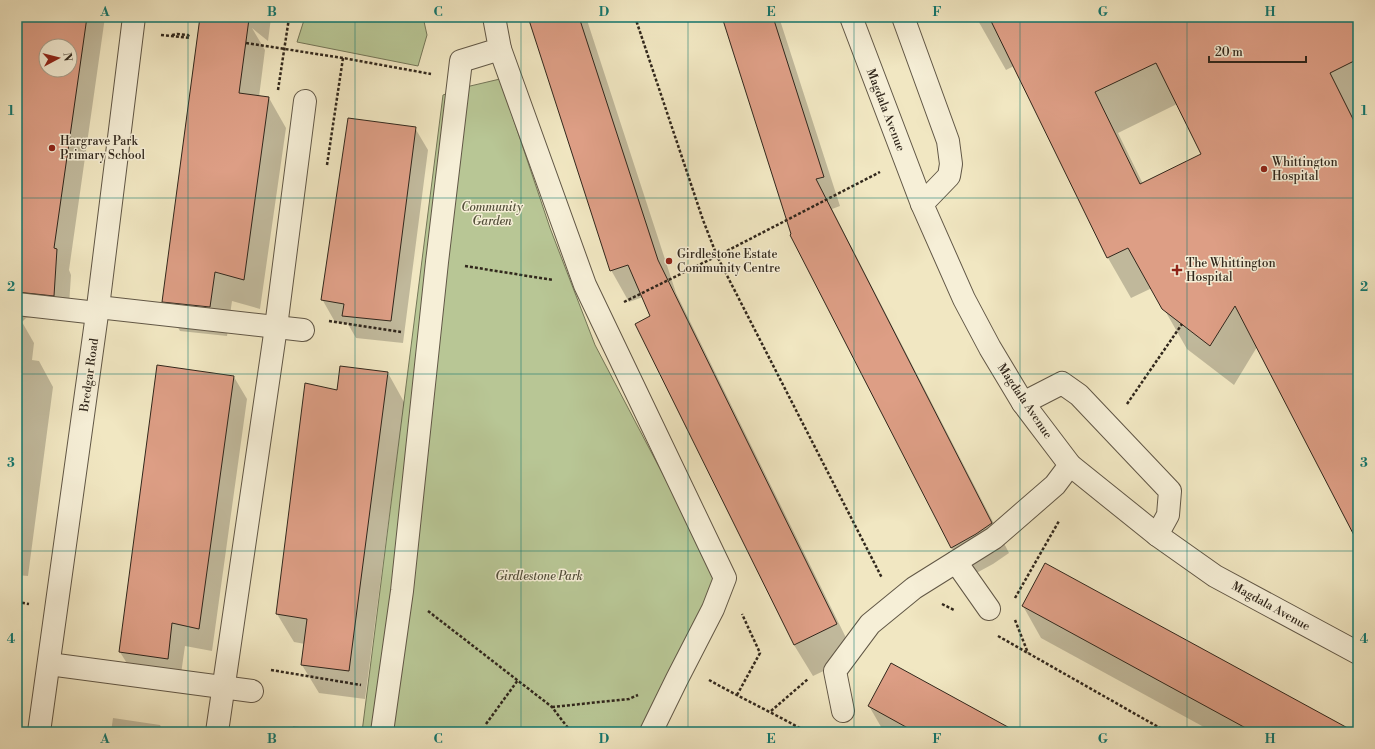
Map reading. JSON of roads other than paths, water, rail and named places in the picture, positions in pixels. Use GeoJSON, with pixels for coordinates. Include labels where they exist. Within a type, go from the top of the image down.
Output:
{"type":"FeatureCollection","features":[{"type":"Feature","properties":{"kind":"street","name":"Bredgar Road"},"geometry":{"type":"LineString","coordinates":[[39,732],[98,310],[134,17]]}},
{"type":"Feature","properties":{"kind":"street"},"geometry":{"type":"LineString","coordinates":[[494,17],[500,49],[585,284],[725,578],[713,609],[651,732]]}},
{"type":"Feature","properties":{"kind":"street","name":"Magdala Avenue"},"geometry":{"type":"LineString","coordinates":[[851,17],[922,204],[964,299],[990,348],[1023,403],[1070,465],[1157,535],[1215,576],[1358,653]]}},
{"type":"Feature","properties":{"kind":"street"},"geometry":{"type":"LineString","coordinates":[[903,17],[948,142],[951,164],[949,176],[922,204]]}},
{"type":"Feature","properties":{"kind":"street"},"geometry":{"type":"LineString","coordinates":[[382,732],[402,591],[437,262],[460,70],[500,49]]}},
{"type":"Feature","properties":{"kind":"street"},"geometry":{"type":"LineString","coordinates":[[217,732],[276,327],[305,101]]}},
{"type":"Feature","properties":{"kind":"street"},"geometry":{"type":"LineString","coordinates":[[17,304],[98,310],[303,330]]}},
{"type":"Feature","properties":{"kind":"street"},"geometry":{"type":"LineString","coordinates":[[1023,403],[1062,383],[1080,395],[1170,491],[1168,515],[1157,535]]}},
{"type":"Feature","properties":{"kind":"street"},"geometry":{"type":"LineString","coordinates":[[843,711],[835,671],[870,624],[914,588],[994,538],[1055,484],[1070,465]]}},
{"type":"Feature","properties":{"kind":"street"},"geometry":{"type":"LineString","coordinates":[[956,562],[989,609]]}},
{"type":"Feature","properties":{"kind":"street"},"geometry":{"type":"LineString","coordinates":[[49,664],[252,691]]}},
{"type":"Feature","properties":{"kind":"place","name":"Hargrave Park Primary School"},"geometry":{"type":"Point","coordinates":[52,148]}},
{"type":"Feature","properties":{"kind":"place","name":"Whittington Hospital"},"geometry":{"type":"Point","coordinates":[1264,169]}},
{"type":"Feature","properties":{"kind":"place","name":"Girdlestone Estate Community Centre"},"geometry":{"type":"Point","coordinates":[669,261]}},
{"type":"Feature","properties":{"kind":"place","name":"The Whittington Hospital"},"geometry":{"type":"Point","coordinates":[1177,270]}},
{"type":"Feature","properties":{"kind":"park label","name":"Community Garden"},"geometry":{"type":"Point","coordinates":[492,214]}},
{"type":"Feature","properties":{"kind":"park label","name":"Girdlestone Park"},"geometry":{"type":"Point","coordinates":[539,576]}}]}
